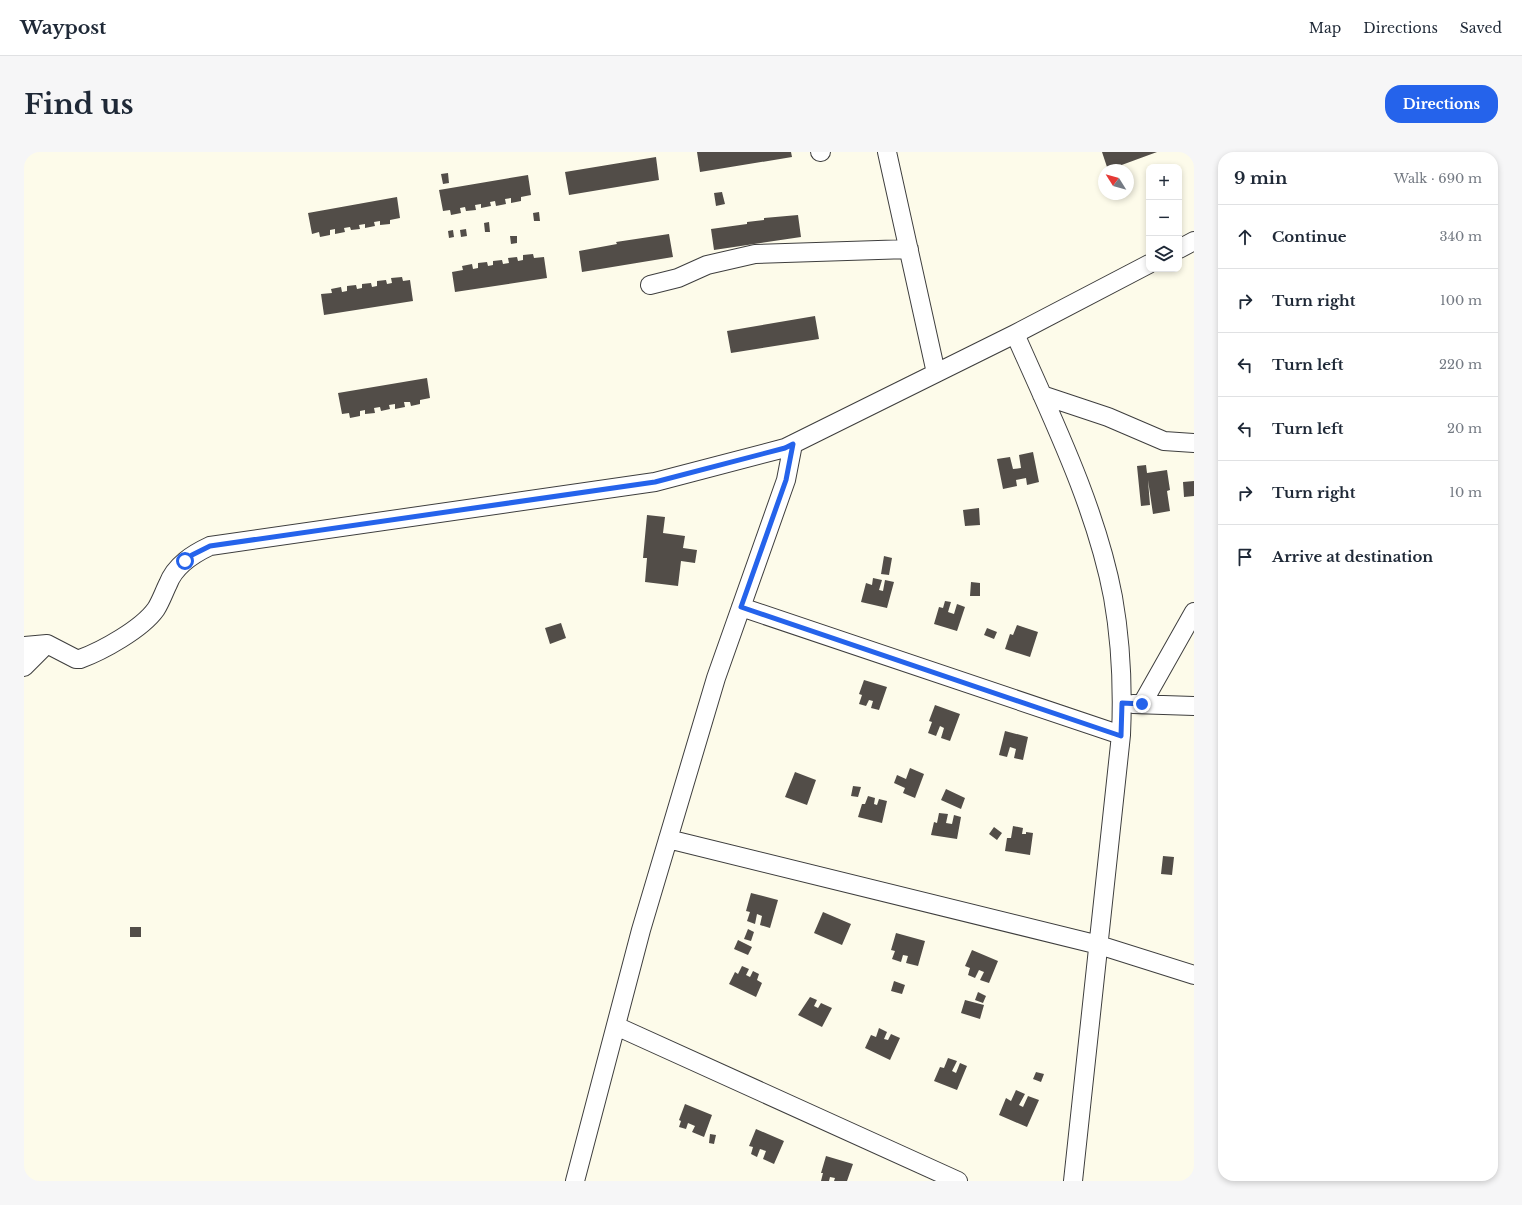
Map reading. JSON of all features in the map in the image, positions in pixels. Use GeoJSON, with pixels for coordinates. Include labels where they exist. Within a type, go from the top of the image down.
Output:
{"type":"FeatureCollection","features":[{"type":"Feature","properties":{"kind":"street"},"geometry":{"type":"LineString","coordinates":[[887,152],[936,373]]}},
{"type":"Feature","properties":{"kind":"street"},"geometry":{"type":"LineString","coordinates":[[1182,247],[1194,241]]}},
{"type":"Feature","properties":{"kind":"street"},"geometry":{"type":"LineString","coordinates":[[650,285],[678,278],[707,265],[755,254],[909,249]]}},
{"type":"Feature","properties":{"kind":"street"},"geometry":{"type":"LineString","coordinates":[[26,644],[47,644],[76,659],[80,659],[125,636],[141,625],[156,610],[171,577],[185,561],[192,555],[210,546],[655,482],[785,448],[1015,334],[1146,266]]}},
{"type":"Feature","properties":{"kind":"street"},"geometry":{"type":"LineString","coordinates":[[1015,334],[1064,445],[1098,536],[1107,568],[1118,634],[1122,703],[1121,736],[1073,1181]]}},
{"type":"Feature","properties":{"kind":"street"},"geometry":{"type":"LineString","coordinates":[[1042,395],[1108,417],[1164,441],[1194,443]]}},
{"type":"Feature","properties":{"kind":"street"},"geometry":{"type":"LineString","coordinates":[[576,1181],[641,930],[668,838],[716,678],[786,480],[793,444]]}},
{"type":"Feature","properties":{"kind":"street"},"geometry":{"type":"LineString","coordinates":[[741,607],[1121,736]]}},
{"type":"Feature","properties":{"kind":"street"},"geometry":{"type":"LineString","coordinates":[[1142,704],[1194,612]]}},
{"type":"Feature","properties":{"kind":"street"},"geometry":{"type":"LineString","coordinates":[[24,667],[47,644]]}},
{"type":"Feature","properties":{"kind":"street"},"geometry":{"type":"LineString","coordinates":[[1122,703],[1194,706]]}},
{"type":"Feature","properties":{"kind":"street"},"geometry":{"type":"LineString","coordinates":[[668,838],[1099,945],[1194,976]]}},
{"type":"Feature","properties":{"kind":"street"},"geometry":{"type":"LineString","coordinates":[[616,1026],[958,1181]]}},
{"type":"Feature","properties":{"kind":"building"},"geometry":{"type":"Polygon","coordinates":[[[697,152],[791,152],[792,157],[700,172],[697,152]]]}},
{"type":"Feature","properties":{"kind":"building"},"geometry":{"type":"Polygon","coordinates":[[[1102,152],[1157,152],[1124,164],[1106,164],[1102,152]]]}},
{"type":"Feature","properties":{"kind":"building"},"geometry":{"type":"Polygon","coordinates":[[[656,157],[659,180],[569,195],[565,172],[656,157]]]}},
{"type":"Feature","properties":{"kind":"building"},"geometry":{"type":"Polygon","coordinates":[[[448,173],[449,183],[443,184],[441,174],[448,173]]]}},
{"type":"Feature","properties":{"kind":"building"},"geometry":{"type":"Polygon","coordinates":[[[528,175],[531,195],[521,197],[521,201],[511,203],[511,198],[505,199],[506,204],[496,206],[495,201],[490,202],[491,206],[481,208],[481,204],[475,205],[476,210],[466,211],[465,207],[460,208],[461,213],[451,215],[450,210],[443,211],[439,190],[528,175]]]}},
{"type":"Feature","properties":{"kind":"building"},"geometry":{"type":"Polygon","coordinates":[[[722,192],[725,204],[716,206],[714,193],[722,192]]]}},
{"type":"Feature","properties":{"kind":"building"},"geometry":{"type":"Polygon","coordinates":[[[397,197],[400,218],[390,220],[390,224],[380,225],[380,221],[374,222],[375,226],[365,228],[365,224],[359,225],[360,229],[351,230],[350,227],[344,228],[345,232],[335,234],[335,229],[330,230],[330,235],[320,237],[319,232],[312,234],[308,213],[397,197]]]}},
{"type":"Feature","properties":{"kind":"building"},"geometry":{"type":"Polygon","coordinates":[[[539,212],[540,221],[534,221],[533,213],[539,212]]]}},
{"type":"Feature","properties":{"kind":"building"},"geometry":{"type":"Polygon","coordinates":[[[798,215],[801,237],[714,250],[711,229],[747,224],[747,222],[764,220],[764,218],[798,215]]]}},
{"type":"Feature","properties":{"kind":"building"},"geometry":{"type":"Polygon","coordinates":[[[489,222],[490,232],[485,232],[484,223],[489,222]]]}},
{"type":"Feature","properties":{"kind":"building"},"geometry":{"type":"Polygon","coordinates":[[[466,229],[467,236],[461,237],[460,230],[466,229]]]}},
{"type":"Feature","properties":{"kind":"building"},"geometry":{"type":"Polygon","coordinates":[[[453,230],[454,237],[449,238],[448,231],[453,230]]]}},
{"type":"Feature","properties":{"kind":"building"},"geometry":{"type":"Polygon","coordinates":[[[669,234],[673,257],[582,272],[579,251],[617,244],[616,242],[669,234]]]}},
{"type":"Feature","properties":{"kind":"building"},"geometry":{"type":"Polygon","coordinates":[[[510,236],[517,236],[517,243],[511,244],[510,236]]]}},
{"type":"Feature","properties":{"kind":"building"},"geometry":{"type":"Polygon","coordinates":[[[533,254],[534,258],[544,257],[547,278],[455,292],[452,272],[463,270],[462,266],[472,264],[473,269],[478,268],[478,263],[487,262],[488,266],[493,265],[493,261],[502,260],[503,264],[509,263],[508,258],[517,257],[518,261],[523,260],[523,255],[533,254]]]}},
{"type":"Feature","properties":{"kind":"building"},"geometry":{"type":"Polygon","coordinates":[[[402,277],[403,281],[410,280],[413,301],[324,315],[321,294],[332,293],[331,289],[341,287],[342,292],[347,291],[347,286],[356,285],[357,289],[362,288],[362,284],[371,283],[372,287],[377,286],[377,281],[386,280],[387,284],[392,283],[391,278],[402,277]]]}},
{"type":"Feature","properties":{"kind":"building"},"geometry":{"type":"Polygon","coordinates":[[[815,316],[819,339],[731,353],[727,331],[815,316]]]}},
{"type":"Feature","properties":{"kind":"building"},"geometry":{"type":"Polygon","coordinates":[[[427,378],[430,398],[420,400],[420,404],[411,406],[410,402],[404,402],[405,407],[395,409],[395,404],[389,405],[390,409],[381,411],[380,407],[374,408],[375,413],[365,414],[365,410],[360,411],[360,416],[350,418],[349,413],[342,414],[338,393],[427,378]]]}},
{"type":"Feature","properties":{"kind":"building"},"geometry":{"type":"Polygon","coordinates":[[[1033,452],[1039,482],[1027,485],[1026,478],[1016,480],[1017,486],[1003,489],[997,459],[1010,457],[1013,469],[1021,468],[1019,455],[1033,452]]]}},
{"type":"Feature","properties":{"kind":"building"},"geometry":{"type":"Polygon","coordinates":[[[1146,465],[1147,473],[1167,470],[1170,490],[1167,491],[1170,511],[1153,514],[1148,480],[1150,505],[1141,506],[1137,466],[1146,465]]]}},
{"type":"Feature","properties":{"kind":"building"},"geometry":{"type":"Polygon","coordinates":[[[1194,481],[1194,496],[1184,497],[1183,482],[1194,481]]]}},
{"type":"Feature","properties":{"kind":"building"},"geometry":{"type":"Polygon","coordinates":[[[979,508],[980,525],[965,526],[963,510],[979,508]]]}},
{"type":"Feature","properties":{"kind":"building"},"geometry":{"type":"Polygon","coordinates":[[[647,515],[665,517],[663,533],[685,536],[683,548],[697,550],[695,563],[681,561],[678,586],[645,582],[647,558],[643,558],[647,515]]]}},
{"type":"Feature","properties":{"kind":"building"},"geometry":{"type":"Polygon","coordinates":[[[884,556],[892,558],[889,575],[881,574],[884,556]]]}},
{"type":"Feature","properties":{"kind":"building"},"geometry":{"type":"Polygon","coordinates":[[[873,578],[882,580],[879,590],[883,591],[885,580],[894,582],[887,608],[861,602],[866,583],[872,585],[873,578]]]}},
{"type":"Feature","properties":{"kind":"building"},"geometry":{"type":"Polygon","coordinates":[[[971,582],[980,583],[980,596],[970,596],[971,582]]]}},
{"type":"Feature","properties":{"kind":"building"},"geometry":{"type":"Polygon","coordinates":[[[945,601],[951,602],[948,612],[954,614],[957,604],[965,607],[957,631],[934,624],[939,607],[943,608],[945,601]]]}},
{"type":"Feature","properties":{"kind":"building"},"geometry":{"type":"Polygon","coordinates":[[[561,623],[566,638],[550,644],[545,628],[561,623]]]}},
{"type":"Feature","properties":{"kind":"building"},"geometry":{"type":"Polygon","coordinates":[[[1017,625],[1038,632],[1030,657],[1005,649],[1010,634],[1013,635],[1017,625]]]}},
{"type":"Feature","properties":{"kind":"building"},"geometry":{"type":"Polygon","coordinates":[[[987,628],[997,632],[994,639],[984,635],[987,628]]]}},
{"type":"Feature","properties":{"kind":"building"},"geometry":{"type":"Polygon","coordinates":[[[864,680],[887,687],[879,710],[871,708],[873,701],[869,700],[866,706],[859,704],[862,695],[859,694],[864,680]]]}},
{"type":"Feature","properties":{"kind":"building"},"geometry":{"type":"Polygon","coordinates":[[[935,705],[960,714],[950,741],[941,738],[944,728],[940,726],[936,736],[928,733],[932,722],[929,721],[935,705]]]}},
{"type":"Feature","properties":{"kind":"building"},"geometry":{"type":"Polygon","coordinates":[[[1005,731],[1028,737],[1023,760],[1014,758],[1016,749],[1010,747],[1007,757],[999,755],[1005,731]]]}},
{"type":"Feature","properties":{"kind":"building"},"geometry":{"type":"Polygon","coordinates":[[[910,768],[924,774],[915,798],[903,793],[905,788],[894,783],[897,775],[906,779],[910,768]]]}},
{"type":"Feature","properties":{"kind":"building"},"geometry":{"type":"Polygon","coordinates":[[[795,772],[816,780],[807,805],[785,797],[795,772]]]}},
{"type":"Feature","properties":{"kind":"building"},"geometry":{"type":"Polygon","coordinates":[[[853,786],[861,787],[858,797],[851,796],[853,786]]]}},
{"type":"Feature","properties":{"kind":"building"},"geometry":{"type":"Polygon","coordinates":[[[946,789],[965,798],[961,809],[941,800],[946,789]]]}},
{"type":"Feature","properties":{"kind":"building"},"geometry":{"type":"Polygon","coordinates":[[[868,796],[875,798],[874,804],[877,805],[879,799],[887,801],[882,823],[858,817],[862,804],[865,804],[868,796]]]}},
{"type":"Feature","properties":{"kind":"building"},"geometry":{"type":"Polygon","coordinates":[[[939,813],[948,814],[946,823],[952,824],[954,815],[961,817],[957,839],[931,835],[934,822],[937,823],[939,813]]]}},
{"type":"Feature","properties":{"kind":"building"},"geometry":{"type":"Polygon","coordinates":[[[1013,826],[1023,828],[1022,834],[1026,834],[1026,832],[1033,833],[1030,855],[1005,851],[1007,838],[1011,838],[1013,826]]]}},
{"type":"Feature","properties":{"kind":"building"},"geometry":{"type":"Polygon","coordinates":[[[994,827],[1002,833],[997,840],[989,834],[994,827]]]}},
{"type":"Feature","properties":{"kind":"building"},"geometry":{"type":"Polygon","coordinates":[[[1163,856],[1174,857],[1172,875],[1161,874],[1163,856]]]}},
{"type":"Feature","properties":{"kind":"building"},"geometry":{"type":"Polygon","coordinates":[[[751,893],[778,900],[770,928],[760,925],[762,916],[757,914],[755,924],[747,921],[750,912],[746,911],[751,893]]]}},
{"type":"Feature","properties":{"kind":"building"},"geometry":{"type":"Polygon","coordinates":[[[823,912],[851,924],[842,945],[814,933],[823,912]]]}},
{"type":"Feature","properties":{"kind":"building"},"geometry":{"type":"Polygon","coordinates":[[[130,927],[141,927],[141,937],[130,937],[130,927]]]}},
{"type":"Feature","properties":{"kind":"building"},"geometry":{"type":"Polygon","coordinates":[[[748,929],[754,932],[751,941],[744,939],[748,929]]]}},
{"type":"Feature","properties":{"kind":"building"},"geometry":{"type":"Polygon","coordinates":[[[896,933],[925,941],[918,966],[906,963],[908,956],[903,955],[901,962],[892,959],[895,951],[891,950],[896,933]]]}},
{"type":"Feature","properties":{"kind":"building"},"geometry":{"type":"Polygon","coordinates":[[[738,940],[752,947],[748,955],[734,949],[738,940]]]}},
{"type":"Feature","properties":{"kind":"building"},"geometry":{"type":"Polygon","coordinates":[[[972,950],[998,961],[989,983],[980,980],[984,972],[979,970],[975,978],[968,975],[970,968],[965,966],[972,950]]]}},
{"type":"Feature","properties":{"kind":"building"},"geometry":{"type":"Polygon","coordinates":[[[742,966],[749,969],[746,975],[750,977],[753,971],[759,974],[757,980],[762,983],[756,997],[729,984],[735,972],[738,974],[742,966]]]}},
{"type":"Feature","properties":{"kind":"building"},"geometry":{"type":"Polygon","coordinates":[[[894,981],[905,985],[902,994],[891,991],[894,981]]]}},
{"type":"Feature","properties":{"kind":"building"},"geometry":{"type":"Polygon","coordinates":[[[978,992],[986,996],[983,1003],[975,1000],[978,992]]]}},
{"type":"Feature","properties":{"kind":"building"},"geometry":{"type":"Polygon","coordinates":[[[810,997],[817,1000],[814,1006],[818,1008],[821,1003],[832,1008],[822,1027],[798,1015],[810,997]]]}},
{"type":"Feature","properties":{"kind":"building"},"geometry":{"type":"Polygon","coordinates":[[[965,1000],[984,1005],[980,1019],[961,1013],[965,1000]]]}},
{"type":"Feature","properties":{"kind":"building"},"geometry":{"type":"Polygon","coordinates":[[[879,1028],[887,1032],[884,1039],[888,1040],[891,1034],[900,1038],[890,1060],[865,1048],[871,1035],[876,1037],[879,1028]]]}},
{"type":"Feature","properties":{"kind":"building"},"geometry":{"type":"Polygon","coordinates":[[[948,1058],[957,1061],[952,1071],[956,1073],[960,1063],[967,1066],[957,1090],[934,1081],[940,1067],[944,1068],[948,1058]]]}},
{"type":"Feature","properties":{"kind":"building"},"geometry":{"type":"Polygon","coordinates":[[[1036,1072],[1044,1074],[1041,1082],[1033,1079],[1036,1072]]]}},
{"type":"Feature","properties":{"kind":"building"},"geometry":{"type":"Polygon","coordinates":[[[1016,1090],[1025,1094],[1019,1105],[1023,1107],[1028,1096],[1039,1100],[1027,1127],[999,1115],[1006,1098],[1011,1101],[1016,1090]]]}},
{"type":"Feature","properties":{"kind":"building"},"geometry":{"type":"Polygon","coordinates":[[[685,1104],[712,1115],[704,1137],[692,1132],[695,1126],[688,1123],[686,1129],[679,1127],[681,1121],[679,1120],[685,1104]]]}},
{"type":"Feature","properties":{"kind":"building"},"geometry":{"type":"Polygon","coordinates":[[[756,1129],[784,1141],[774,1164],[763,1159],[766,1151],[760,1149],[757,1157],[751,1154],[753,1147],[749,1146],[756,1129]]]}},
{"type":"Feature","properties":{"kind":"building"},"geometry":{"type":"Polygon","coordinates":[[[710,1134],[716,1135],[714,1144],[709,1143],[710,1134]]]}},
{"type":"Feature","properties":{"kind":"building"},"geometry":{"type":"Polygon","coordinates":[[[826,1156],[853,1164],[847,1181],[834,1181],[835,1178],[830,1177],[829,1181],[821,1181],[823,1173],[821,1173],[826,1156]]]}},
{"type":"Feature","properties":{"kind":"route"},"geometry":{"type":"LineString","coordinates":[[185,561],[192,555],[210,546],[655,482],[785,448],[793,444],[786,480],[741,607],[1121,736],[1122,703],[1142,704]]}}]}
